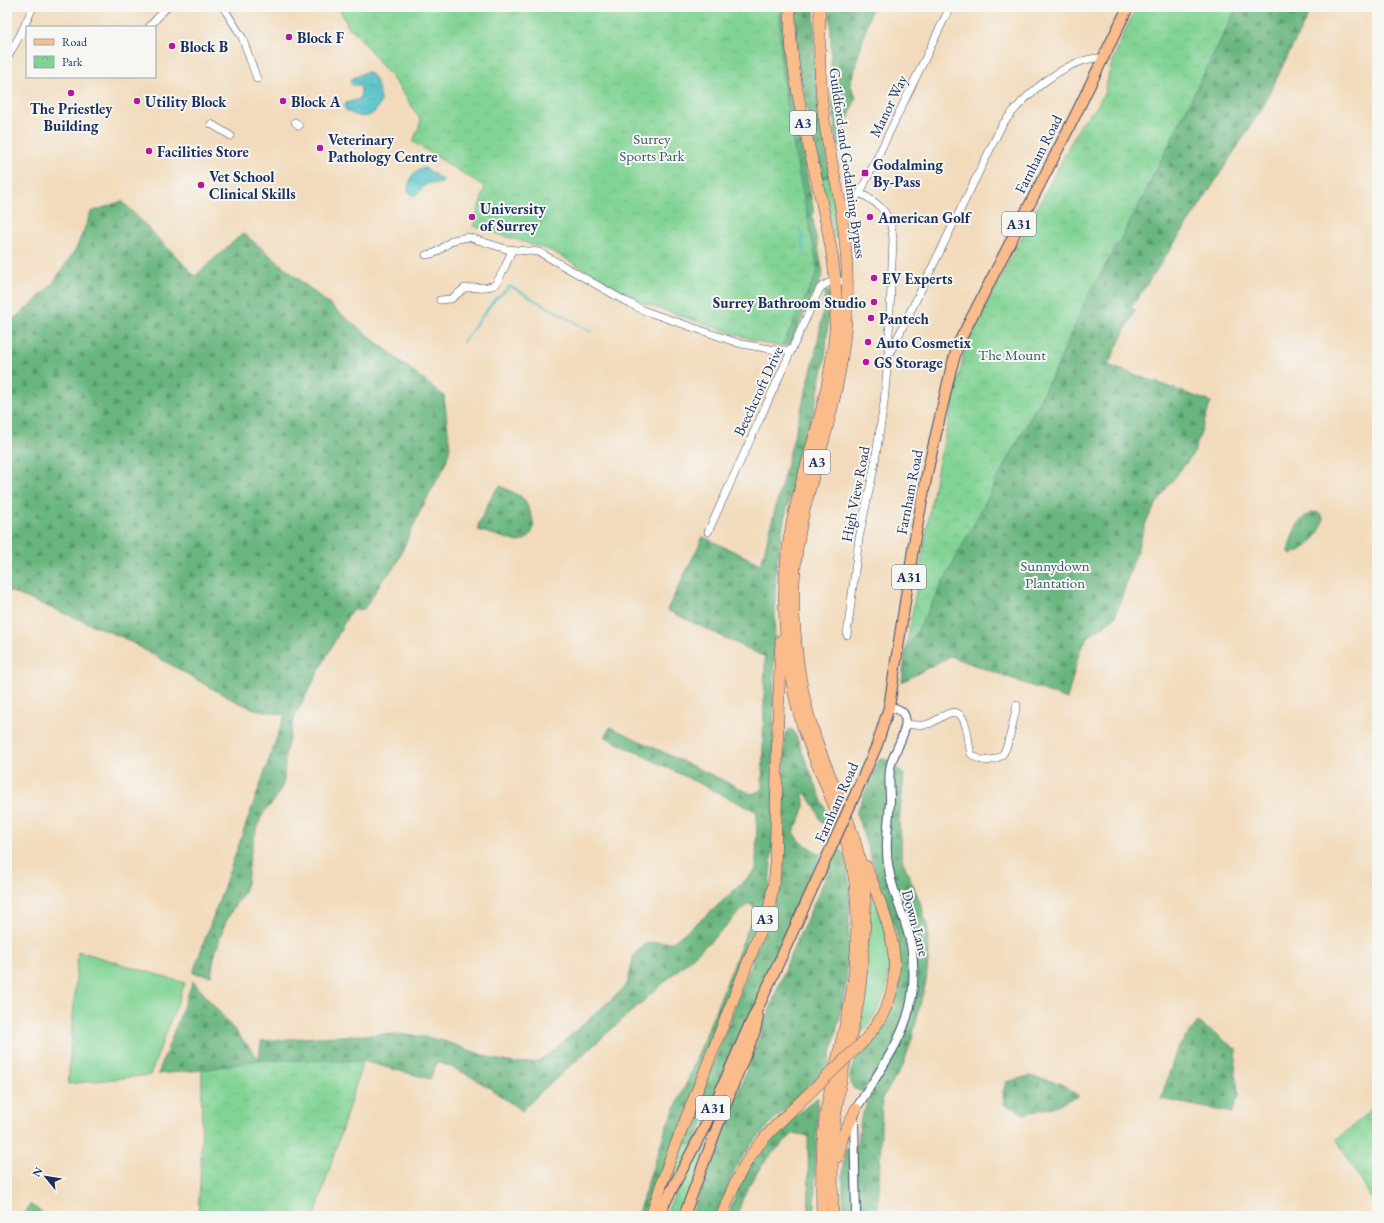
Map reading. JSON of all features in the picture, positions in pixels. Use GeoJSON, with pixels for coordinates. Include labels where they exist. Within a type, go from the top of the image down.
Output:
{"type":"FeatureCollection","features":[{"type":"Feature","properties":{"kind":"highway","name":"Guildford and Godalming Bypass"},"geometry":{"type":"LineString","coordinates":[[790,7],[791,44],[795,80],[801,115],[829,236],[836,281],[835,328],[832,359],[821,414],[792,519],[785,569],[784,602],[787,647],[790,672],[798,708],[808,743],[845,837],[854,871],[856,894],[856,944],[851,994],[825,1115],[822,1162],[822,1216]]}},
{"type":"Feature","properties":{"kind":"highway","name":"Guildford and Godalming Bypass"},"geometry":{"type":"LineString","coordinates":[[820,7],[821,96],[841,210],[845,244],[847,281],[846,321],[839,376],[828,425],[804,508],[796,554],[793,591],[795,633],[798,661],[809,716],[825,764],[853,832],[859,854],[864,890],[863,946],[859,998],[841,1076],[836,1106],[832,1155],[834,1216]]}},
{"type":"Feature","properties":{"kind":"highway","name":"A3"},"geometry":{"type":"LineString","coordinates":[[651,1216],[670,1159],[769,909],[772,898],[775,875],[779,677],[784,602]]}},
{"type":"Feature","properties":{"kind":"highway"},"geometry":{"type":"LineString","coordinates":[[722,1216],[734,1183],[751,1155],[766,1136],[864,1041],[879,1020],[888,1003],[893,982],[894,949],[885,915],[853,832]]}},
{"type":"Feature","properties":{"kind":"highway"},"geometry":{"type":"LineString","coordinates":[[834,1216],[840,1146],[856,1109]]}},
{"type":"Feature","properties":{"kind":"main road","name":"Farnham Road"},"geometry":{"type":"LineString","coordinates":[[658,1216],[704,1128],[744,1035],[763,997],[877,745],[889,707],[914,543],[928,469],[951,369],[959,342],[1104,58],[1128,7]]}},
{"type":"Feature","properties":{"kind":"main road","name":"Farnham Road"},"geometry":{"type":"LineString","coordinates":[[684,1216],[732,1085],[755,1031],[763,997]]}},
{"type":"Feature","properties":{"kind":"street"},"geometry":{"type":"LineString","coordinates":[[7,58],[33,7]]}},
{"type":"Feature","properties":{"kind":"street"},"geometry":{"type":"LineString","coordinates":[[150,26],[167,7]]}},
{"type":"Feature","properties":{"kind":"street"},"geometry":{"type":"LineString","coordinates":[[223,7],[242,36],[257,79]]}},
{"type":"Feature","properties":{"kind":"street","name":"Manor Way"},"geometry":{"type":"LineString","coordinates":[[841,210],[860,194],[950,7]]}},
{"type":"Feature","properties":{"kind":"street","name":"High View Road"},"geometry":{"type":"LineString","coordinates":[[888,357],[1002,125],[1013,109],[1032,92],[1058,73],[1072,65],[1088,59],[1104,58]]}},
{"type":"Feature","properties":{"kind":"street"},"geometry":{"type":"LineString","coordinates":[[211,124],[231,136]]}},
{"type":"Feature","properties":{"kind":"street","name":"High View Road"},"geometry":{"type":"LineString","coordinates":[[847,635],[859,538],[880,436],[888,357],[892,230],[882,208],[874,201],[860,194]]}},
{"type":"Feature","properties":{"kind":"street"},"geometry":{"type":"LineString","coordinates":[[426,255],[435,253],[452,240],[468,237],[512,250],[535,250],[543,253],[625,301],[658,316],[744,345],[777,350],[791,350]]}},
{"type":"Feature","properties":{"kind":"street"},"geometry":{"type":"LineString","coordinates":[[440,300],[451,299],[465,288],[487,287],[496,284],[512,250]]}},
{"type":"Feature","properties":{"kind":"street","name":"Beechcroft Drive"},"geometry":{"type":"LineString","coordinates":[[708,532],[819,290],[826,284],[836,281],[847,281]]}},
{"type":"Feature","properties":{"kind":"street"},"geometry":{"type":"LineString","coordinates":[[889,328],[896,331],[901,331]]}},
{"type":"Feature","properties":{"kind":"street"},"geometry":{"type":"LineString","coordinates":[[889,707],[902,712],[906,724],[929,724],[944,714],[950,712],[958,713],[966,725],[971,754],[976,759],[988,761],[996,759],[1002,755],[1006,748],[1017,705]]}},
{"type":"Feature","properties":{"kind":"street","name":"Down Lane"},"geometry":{"type":"LineString","coordinates":[[856,1216],[853,1124],[856,1109],[896,1043],[906,1020],[912,995],[913,971],[911,944],[892,886],[888,868],[887,849],[890,767],[906,724]]}},
{"type":"Feature","properties":{"kind":"green space","name":"Surrey Sports Park"},"geometry":{"type":"Polygon","coordinates":[[[339,7],[780,7],[782,74],[790,128],[818,271],[782,346],[765,344],[646,304],[552,251],[473,226],[485,187],[413,142],[421,121],[389,74],[354,31],[348,27],[339,7]]]}},
{"type":"Feature","properties":{"kind":"green space"},"geometry":{"type":"Polygon","coordinates":[[[773,7],[783,7],[784,49],[789,91],[814,213],[812,215],[823,274],[789,346],[780,345],[773,7]]]}},
{"type":"Feature","properties":{"kind":"green space"},"geometry":{"type":"Polygon","coordinates":[[[795,7],[814,7],[815,70],[830,176],[821,178],[800,78],[796,43],[795,7]]]}},
{"type":"Feature","properties":{"kind":"green space"},"geometry":{"type":"Polygon","coordinates":[[[830,7],[872,8],[850,84],[856,97],[842,136],[848,140],[847,144],[837,146],[832,95],[830,7]]]}},
{"type":"Feature","properties":{"kind":"green space","name":"The Mount"},"geometry":{"type":"Polygon","coordinates":[[[1137,7],[1237,7],[1135,213],[1085,302],[1057,367],[905,654],[937,471],[967,342],[1082,122],[1096,108],[1105,92],[1110,68],[1124,33],[1137,7]]]}},
{"type":"Feature","properties":{"kind":"green space","name":"Sunnydown Plantation"},"geometry":{"type":"Polygon","coordinates":[[[1237,7],[1312,7],[1261,110],[1131,308],[1135,310],[1108,365],[1211,402],[1194,453],[1165,490],[1147,520],[1115,617],[1088,637],[1080,650],[1067,699],[950,656],[902,682],[905,654],[1057,367],[1085,302],[1135,213],[1237,7]]]}},
{"type":"Feature","properties":{"kind":"green space"},"geometry":{"type":"Polygon","coordinates":[[[830,176],[833,191],[837,239],[835,239],[821,178],[830,176]]]}},
{"type":"Feature","properties":{"kind":"green space"},"geometry":{"type":"Polygon","coordinates":[[[122,201],[195,276],[243,233],[331,306],[444,396],[450,447],[445,466],[419,513],[395,567],[382,581],[364,609],[353,610],[349,614],[295,716],[285,755],[284,780],[281,789],[272,804],[264,812],[257,827],[250,856],[247,883],[243,894],[233,908],[224,926],[214,957],[211,976],[193,973],[285,715],[254,709],[231,699],[122,637],[7,590],[7,321],[11,321],[33,303],[53,283],[77,247],[91,212],[122,201]]]}},
{"type":"Feature","properties":{"kind":"green space"},"geometry":{"type":"Polygon","coordinates":[[[825,290],[829,293],[830,297],[825,359],[814,411],[787,508],[780,539],[776,573],[773,838],[768,901],[648,1216],[637,1216],[667,1125],[687,1082],[755,911],[752,905],[748,904],[714,938],[542,1091],[522,1111],[470,1076],[437,1062],[430,1079],[363,1061],[259,1060],[202,1070],[158,1074],[193,981],[259,1059],[261,1041],[384,1034],[413,1035],[441,1040],[494,1059],[514,1063],[537,1062],[554,1050],[621,991],[628,982],[634,955],[644,944],[673,942],[713,910],[756,870],[757,812],[605,737],[610,727],[752,794],[762,790],[765,657],[667,610],[703,537],[761,564],[815,356],[822,318],[825,290]]]}},
{"type":"Feature","properties":{"kind":"green space"},"geometry":{"type":"Polygon","coordinates":[[[500,486],[522,497],[530,511],[533,522],[533,531],[528,538],[524,540],[518,542],[478,530],[478,525],[493,494],[500,486]]]}},
{"type":"Feature","properties":{"kind":"green space"},"geometry":{"type":"Polygon","coordinates":[[[1317,512],[1323,517],[1317,535],[1308,545],[1291,554],[1288,551],[1297,526],[1305,516],[1310,513],[1317,512]]]}},
{"type":"Feature","properties":{"kind":"green space"},"geometry":{"type":"Polygon","coordinates":[[[789,729],[794,731],[832,826],[831,828],[822,823],[814,805],[805,793],[803,795],[804,805],[802,814],[793,832],[799,841],[821,855],[694,1145],[684,1142],[778,892],[781,866],[785,733],[789,729]]]}},
{"type":"Feature","properties":{"kind":"green space"},"geometry":{"type":"Polygon","coordinates":[[[880,758],[888,760],[904,775],[899,821],[902,859],[920,902],[928,928],[929,953],[926,981],[912,1038],[903,1066],[882,1098],[878,1216],[844,1216],[843,1169],[845,1152],[848,1147],[858,1144],[861,1117],[870,1096],[853,1088],[850,1079],[851,1069],[862,1052],[873,1042],[884,1024],[897,991],[900,970],[897,935],[856,813],[880,758]]]}},
{"type":"Feature","properties":{"kind":"green space"},"geometry":{"type":"Polygon","coordinates":[[[839,848],[845,854],[850,888],[848,955],[846,985],[828,1067],[770,1124],[752,1144],[735,1169],[716,1216],[691,1216],[790,956],[839,848]]]}},
{"type":"Feature","properties":{"kind":"green space"},"geometry":{"type":"Polygon","coordinates":[[[869,884],[884,927],[888,947],[889,966],[887,985],[881,1004],[870,1023],[854,1042],[869,884]]]}},
{"type":"Feature","properties":{"kind":"green space"},"geometry":{"type":"Polygon","coordinates":[[[78,951],[185,983],[150,1075],[68,1084],[78,951]]]}},
{"type":"Feature","properties":{"kind":"green space"},"geometry":{"type":"Polygon","coordinates":[[[1198,1022],[1237,1050],[1235,1073],[1239,1095],[1232,1113],[1161,1099],[1177,1049],[1198,1022]]]}},
{"type":"Feature","properties":{"kind":"green space"},"geometry":{"type":"Polygon","coordinates":[[[752,1030],[681,1216],[664,1216],[716,1115],[752,1030]]]}},
{"type":"Feature","properties":{"kind":"green space"},"geometry":{"type":"Polygon","coordinates":[[[259,1060],[363,1061],[315,1216],[198,1216],[201,1165],[202,1070],[259,1060]]]}},
{"type":"Feature","properties":{"kind":"green space"},"geometry":{"type":"Polygon","coordinates":[[[1029,1076],[1060,1083],[1079,1096],[1052,1107],[1025,1114],[1004,1104],[1003,1092],[1006,1082],[1029,1076]]]}},
{"type":"Feature","properties":{"kind":"green space"},"geometry":{"type":"Polygon","coordinates":[[[818,1097],[815,1216],[809,1216],[808,1136],[794,1133],[774,1152],[752,1180],[741,1203],[737,1216],[728,1216],[745,1173],[760,1151],[778,1132],[818,1097]]]}},
{"type":"Feature","properties":{"kind":"green space"},"geometry":{"type":"Polygon","coordinates":[[[1377,1104],[1377,1207],[1337,1140],[1377,1104]]]}},
{"type":"Feature","properties":{"kind":"green space"},"geometry":{"type":"Polygon","coordinates":[[[684,1142],[694,1145],[662,1202],[684,1142]]]}},
{"type":"Feature","properties":{"kind":"green space"},"geometry":{"type":"Polygon","coordinates":[[[31,1205],[47,1216],[23,1216],[31,1205]]]}},
{"type":"Feature","properties":{"kind":"water"},"geometry":{"type":"Polygon","coordinates":[[[368,72],[376,81],[381,100],[377,109],[373,113],[366,116],[361,116],[348,112],[344,106],[346,103],[360,99],[361,88],[358,85],[352,85],[350,82],[351,79],[368,72]]]}},
{"type":"Feature","properties":{"kind":"water"},"geometry":{"type":"Polygon","coordinates":[[[424,168],[443,180],[443,182],[441,184],[428,183],[415,196],[408,190],[411,179],[416,171],[424,168]]]}},
{"type":"Feature","properties":{"kind":"waterway"},"geometry":{"type":"LineString","coordinates":[[800,227],[804,251]]}},
{"type":"Feature","properties":{"kind":"waterway"},"geometry":{"type":"LineString","coordinates":[[463,342],[495,299],[510,286],[592,332]]}},
{"type":"Feature","properties":{"kind":"place","name":"Block F"},"geometry":{"type":"Point","coordinates":[289,37]}},
{"type":"Feature","properties":{"kind":"place","name":"Block B"},"geometry":{"type":"Point","coordinates":[172,46]}},
{"type":"Feature","properties":{"kind":"place","name":"The Priestley Building"},"geometry":{"type":"Point","coordinates":[71,93]}},
{"type":"Feature","properties":{"kind":"place","name":"Utility Block"},"geometry":{"type":"Point","coordinates":[137,101]}},
{"type":"Feature","properties":{"kind":"place","name":"Block A"},"geometry":{"type":"Point","coordinates":[283,101]}},
{"type":"Feature","properties":{"kind":"place","name":"Veterinary Pathology Centre"},"geometry":{"type":"Point","coordinates":[320,148]}},
{"type":"Feature","properties":{"kind":"place","name":"Facilities Store"},"geometry":{"type":"Point","coordinates":[149,151]}},
{"type":"Feature","properties":{"kind":"place","name":"Godalming By-Pass"},"geometry":{"type":"Point","coordinates":[865,173]}},
{"type":"Feature","properties":{"kind":"place","name":"Vet School Clinical Skills"},"geometry":{"type":"Point","coordinates":[201,185]}},
{"type":"Feature","properties":{"kind":"place","name":"University of Surrey"},"geometry":{"type":"Point","coordinates":[472,217]}},
{"type":"Feature","properties":{"kind":"place","name":"American Golf"},"geometry":{"type":"Point","coordinates":[870,217]}},
{"type":"Feature","properties":{"kind":"place","name":"EV Experts"},"geometry":{"type":"Point","coordinates":[874,278]}},
{"type":"Feature","properties":{"kind":"place","name":"Surrey Bathroom Studio"},"geometry":{"type":"Point","coordinates":[874,302]}},
{"type":"Feature","properties":{"kind":"place","name":"Pantech"},"geometry":{"type":"Point","coordinates":[871,318]}},
{"type":"Feature","properties":{"kind":"place","name":"Auto Cosmetix"},"geometry":{"type":"Point","coordinates":[868,342]}},
{"type":"Feature","properties":{"kind":"place","name":"GS Storage"},"geometry":{"type":"Point","coordinates":[866,362]}}]}
